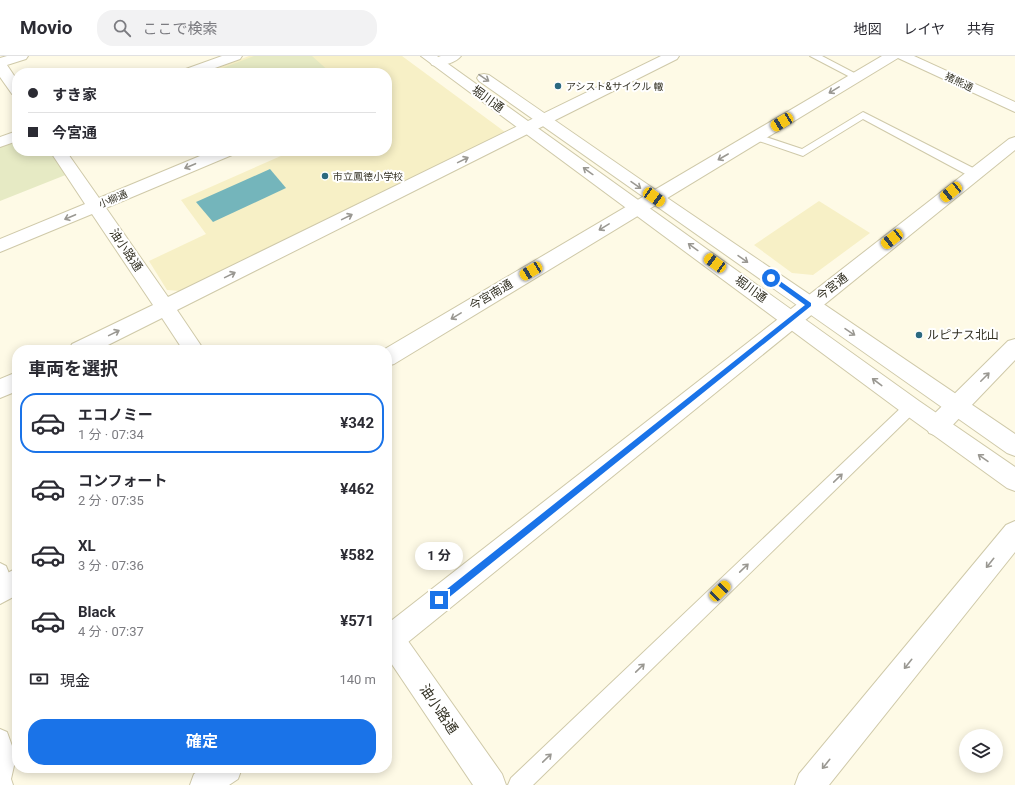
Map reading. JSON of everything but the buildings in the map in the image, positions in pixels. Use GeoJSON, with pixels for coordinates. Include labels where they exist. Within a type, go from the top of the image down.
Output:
{"type":"FeatureCollection","features":[{"type":"Feature","properties":{"kind":"street"},"geometry":{"type":"LineString","coordinates":[[0,63],[20,56]]}},
{"type":"Feature","properties":{"kind":"street"},"geometry":{"type":"LineString","coordinates":[[204,68],[235,56]]}},
{"type":"Feature","properties":{"kind":"street"},"geometry":{"type":"LineString","coordinates":[[89,345],[672,56]]}},
{"type":"Feature","properties":{"kind":"street","name":"今宮南通"},"geometry":{"type":"LineString","coordinates":[[392,355],[637,207],[892,56]]}},
{"type":"Feature","properties":{"kind":"street","name":"猪熊通"},"geometry":{"type":"LineString","coordinates":[[903,56],[1015,108]]}},
{"type":"Feature","properties":{"kind":"street","name":"堀川通"},"geometry":{"type":"LineString","coordinates":[[445,57],[545,120],[809,305],[958,405],[1015,446]]}},
{"type":"Feature","properties":{"kind":"street","name":"堀川通"},"geometry":{"type":"LineString","coordinates":[[445,57],[528,128],[937,426],[1015,480]]}},
{"type":"Feature","properties":{"kind":"street"},"geometry":{"type":"LineString","coordinates":[[0,66],[12,84]]}},
{"type":"Feature","properties":{"kind":"street"},"geometry":{"type":"LineString","coordinates":[[0,142],[12,138]]}},
{"type":"Feature","properties":{"kind":"street","name":"今宮通"},"geometry":{"type":"LineString","coordinates":[[392,635],[1015,142]]}},
{"type":"Feature","properties":{"kind":"street","name":"油小路通"},"geometry":{"type":"LineString","coordinates":[[61,156],[191,345]]}},
{"type":"Feature","properties":{"kind":"street","name":"小柳通"},"geometry":{"type":"LineString","coordinates":[[0,246],[214,156]]}},
{"type":"Feature","properties":{"kind":"street"},"geometry":{"type":"LineString","coordinates":[[937,426],[1015,347]]}},
{"type":"Feature","properties":{"kind":"street"},"geometry":{"type":"LineString","coordinates":[[0,389],[12,383]]}},
{"type":"Feature","properties":{"kind":"street"},"geometry":{"type":"LineString","coordinates":[[810,785],[1015,532]]}},
{"type":"Feature","properties":{"kind":"street","name":"油小路通"},"geometry":{"type":"LineString","coordinates":[[392,644],[491,785]]}},
{"type":"Feature","properties":{"kind":"street"},"geometry":{"type":"LineString","coordinates":[[205,785],[221,773]]}},
{"type":"Feature","properties":{"kind":"lane"},"geometry":{"type":"LineString","coordinates":[[815,56],[857,77]]}},
{"type":"Feature","properties":{"kind":"lane"},"geometry":{"type":"LineString","coordinates":[[757,137],[803,153],[863,115],[975,174]]}},
{"type":"Feature","properties":{"kind":"lane"},"geometry":{"type":"LineString","coordinates":[[518,785],[911,407]]}},
{"type":"Feature","properties":{"kind":"lane"},"geometry":{"type":"LineString","coordinates":[[0,739],[6,757],[1,779],[3,785]]}},
{"type":"Feature","properties":{"kind":"shaded area","name":"市立鳳徳小学校"},"geometry":{"type":"Polygon","coordinates":[[[249,56],[402,56],[505,132],[180,291],[167,290],[149,261],[206,234],[181,200],[281,156],[392,156],[392,68],[218,68],[249,56]]]}},
{"type":"Feature","properties":{"kind":"shaded area"},"geometry":{"type":"Polygon","coordinates":[[[819,201],[870,233],[813,275],[792,273],[754,245],[819,201]]]}},
{"type":"Feature","properties":{"kind":"green space"},"geometry":{"type":"Polygon","coordinates":[[[254,56],[312,56],[325,68],[223,68],[254,56]]]}},
{"type":"Feature","properties":{"kind":"green space"},"geometry":{"type":"Polygon","coordinates":[[[12,140],[12,156],[56,156],[68,174],[0,201],[0,145],[12,140]]]}},
{"type":"Feature","properties":{"kind":"water"},"geometry":{"type":"Polygon","coordinates":[[[270,169],[286,188],[213,222],[196,202],[270,169]]]}},
{"type":"Feature","properties":{"kind":"place","name":"アシスト&サイクル 轍"},"geometry":{"type":"Point","coordinates":[558,86]}},
{"type":"Feature","properties":{"kind":"place","name":"市立鳳徳小学校"},"geometry":{"type":"Point","coordinates":[325,176]}},
{"type":"Feature","properties":{"kind":"place","name":"ルピナス北山"},"geometry":{"type":"Point","coordinates":[919,335]}},
{"type":"Feature","properties":{"kind":"route"},"geometry":{"type":"LineString","coordinates":[[439,600],[809,305],[771,278]]}}]}
